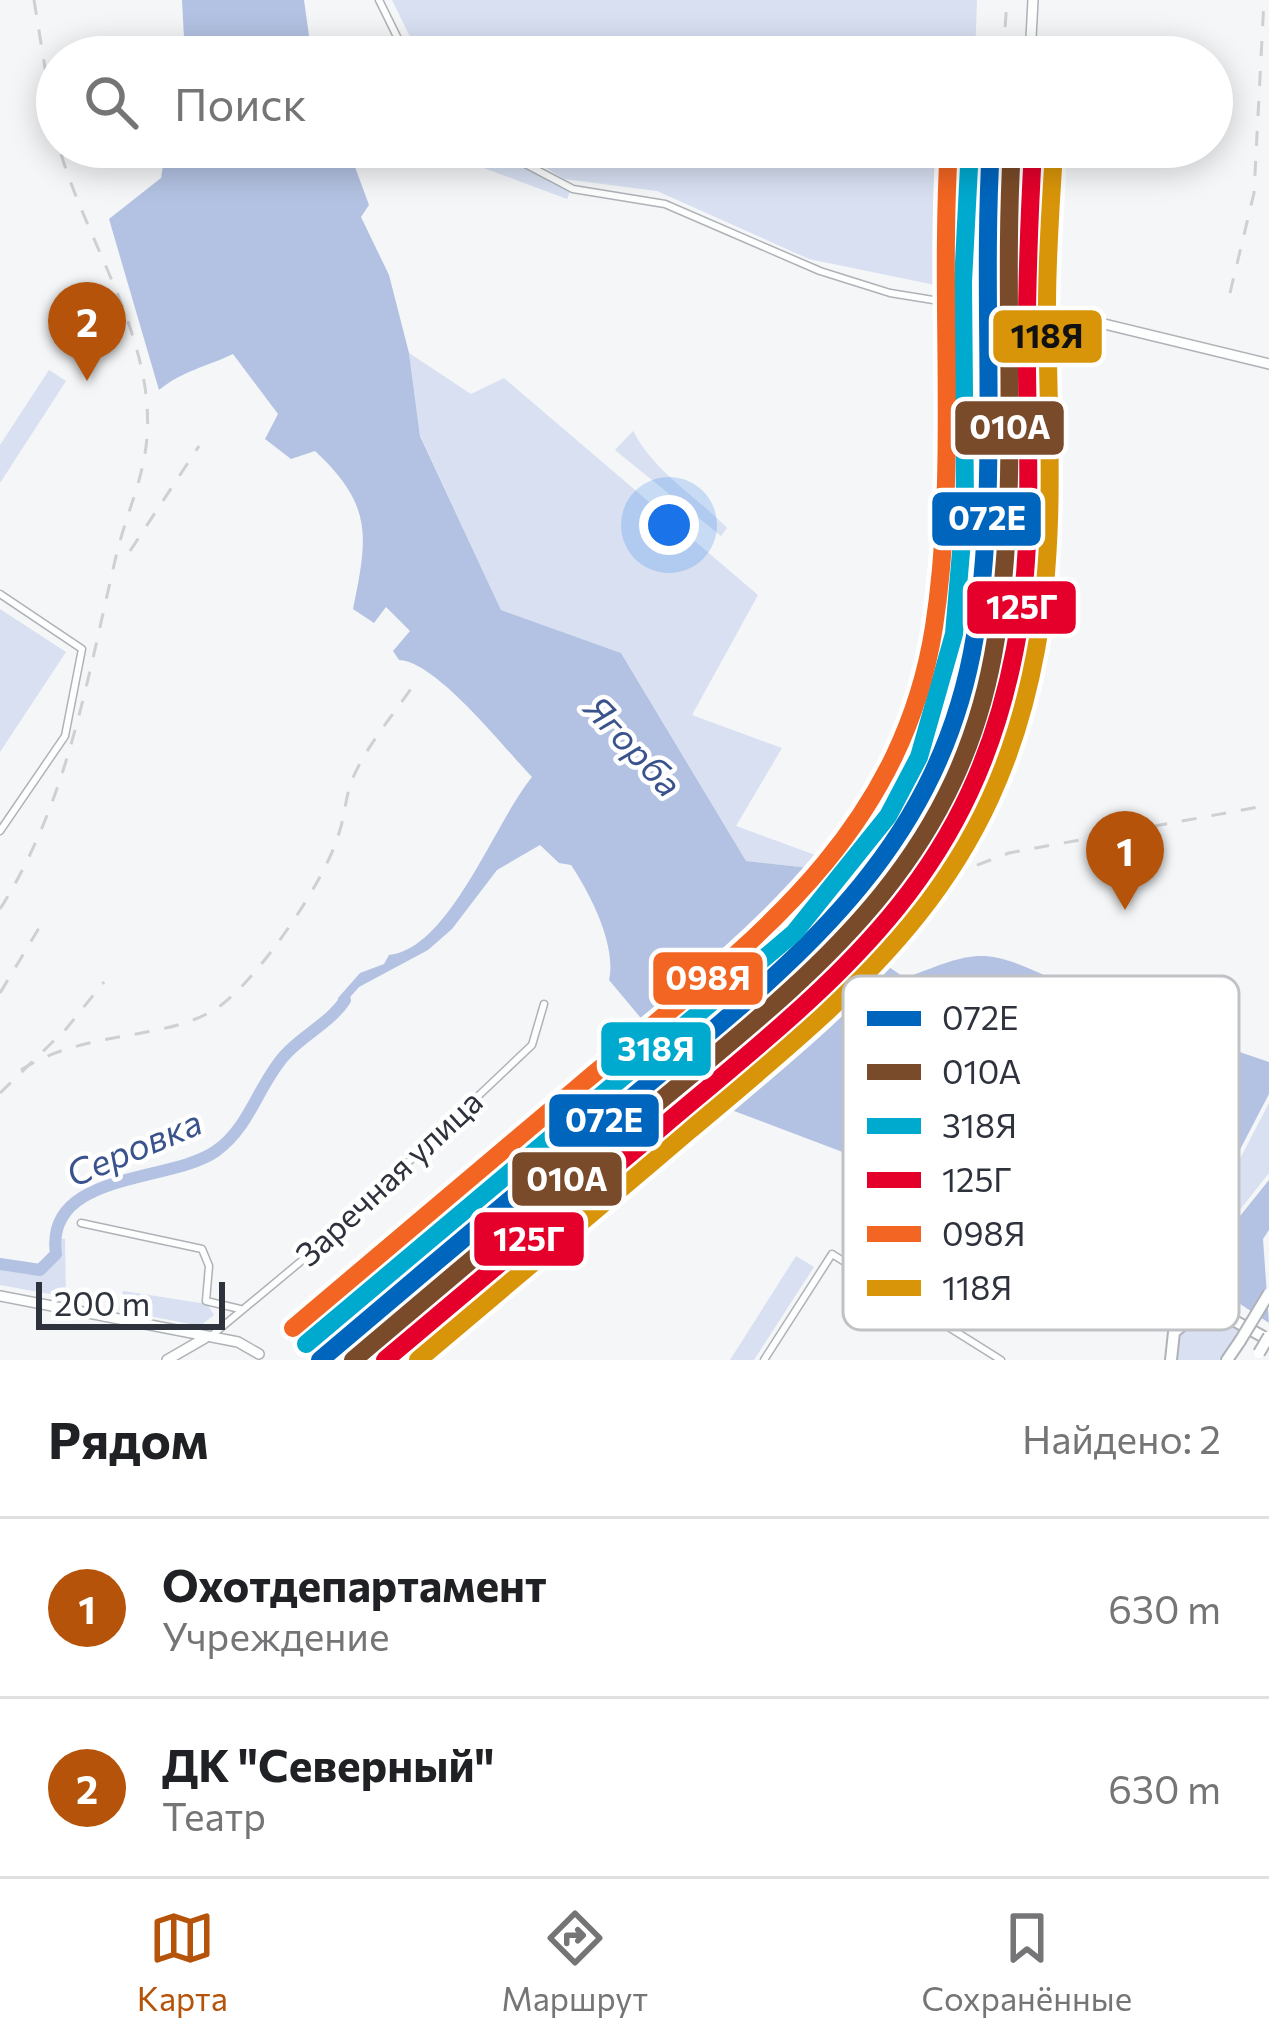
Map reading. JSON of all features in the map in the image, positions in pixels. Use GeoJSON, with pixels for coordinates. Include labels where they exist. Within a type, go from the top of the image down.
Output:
{"type":"FeatureCollection","features":[{"type":"Feature","properties":{"kind":"main road"},"geometry":{"type":"LineString","coordinates":[[1227,1360],[1269,1293]]}},
{"type":"Feature","properties":{"kind":"main road"},"geometry":{"type":"LineString","coordinates":[[1239,1323],[1269,1338],[1258,1358]]}},
{"type":"Feature","properties":{"kind":"main road"},"geometry":{"type":"LineString","coordinates":[[1171,1360],[1177,1330]]}},
{"type":"Feature","properties":{"kind":"street"},"geometry":{"type":"LineString","coordinates":[[380,0],[397,36]]}},
{"type":"Feature","properties":{"kind":"street"},"geometry":{"type":"LineString","coordinates":[[1031,36],[1033,0]]}},
{"type":"Feature","properties":{"kind":"street"},"geometry":{"type":"LineString","coordinates":[[533,168],[573,189],[665,204],[820,271],[890,293],[964,305]]}},
{"type":"Feature","properties":{"kind":"street"},"geometry":{"type":"LineString","coordinates":[[1023,168],[1019,274],[1034,307]]}},
{"type":"Feature","properties":{"kind":"street"},"geometry":{"type":"LineString","coordinates":[[1002,307],[1034,307],[1269,364]]}},
{"type":"Feature","properties":{"kind":"street"},"geometry":{"type":"LineString","coordinates":[[0,594],[82,649],[65,736],[0,831]]}},
{"type":"Feature","properties":{"kind":"street","name":"Заречная улица"},"geometry":{"type":"LineString","coordinates":[[211,1336],[323,1243],[532,1045],[544,1004]]}},
{"type":"Feature","properties":{"kind":"street"},"geometry":{"type":"LineString","coordinates":[[81,1223],[202,1249],[209,1266],[206,1301],[241,1309]]}},
{"type":"Feature","properties":{"kind":"street"},"geometry":{"type":"LineString","coordinates":[[764,1360],[832,1254],[843,1261]]}},
{"type":"Feature","properties":{"kind":"street"},"geometry":{"type":"LineString","coordinates":[[0,1297],[211,1336],[259,1354]]}},
{"type":"Feature","properties":{"kind":"street"},"geometry":{"type":"LineString","coordinates":[[953,1330],[1001,1360]]}},
{"type":"Feature","properties":{"kind":"street"},"geometry":{"type":"LineString","coordinates":[[167,1360],[211,1336]]}},
{"type":"Feature","properties":{"kind":"shaded area"},"geometry":{"type":"Polygon","coordinates":[[[392,0],[977,0],[976,36],[410,36],[392,0]]]}},
{"type":"Feature","properties":{"kind":"shaded area"},"geometry":{"type":"Polygon","coordinates":[[[484,168],[525,168],[570,192],[567,199],[484,168]]]}},
{"type":"Feature","properties":{"kind":"shaded area"},"geometry":{"type":"Polygon","coordinates":[[[546,168],[970,168],[964,291],[809,259],[657,191],[564,179],[546,168]]]}},
{"type":"Feature","properties":{"kind":"shaded area"},"geometry":{"type":"Polygon","coordinates":[[[409,353],[471,394],[504,378],[758,595],[692,715],[782,748],[736,826],[826,859],[810,868],[746,861],[621,653],[501,610],[420,435],[409,353]]]}},
{"type":"Feature","properties":{"kind":"shaded area"},"geometry":{"type":"Polygon","coordinates":[[[49,370],[66,381],[0,483],[0,445],[49,370]]]}},
{"type":"Feature","properties":{"kind":"shaded area"},"geometry":{"type":"Polygon","coordinates":[[[1000,382],[1023,387],[1019,474],[1012,509],[1003,509],[1000,382]]]}},
{"type":"Feature","properties":{"kind":"shaded area"},"geometry":{"type":"Polygon","coordinates":[[[633,431],[665,472],[727,528],[721,536],[615,450],[633,431]]]}},
{"type":"Feature","properties":{"kind":"shaded area"},"geometry":{"type":"Polygon","coordinates":[[[1030,554],[1067,598],[1048,646],[1027,636],[1019,565],[1030,554]]]}},
{"type":"Feature","properties":{"kind":"shaded area"},"geometry":{"type":"Polygon","coordinates":[[[0,609],[66,652],[0,752],[0,609]]]}},
{"type":"Feature","properties":{"kind":"shaded area"},"geometry":{"type":"Polygon","coordinates":[[[1269,1103],[1269,1173],[1239,1211],[1239,1161],[1269,1103]]]}},
{"type":"Feature","properties":{"kind":"shaded area"},"geometry":{"type":"Polygon","coordinates":[[[55,1237],[65,1239],[66,1297],[0,1285],[0,1267],[42,1272],[59,1255],[55,1237]]]}},
{"type":"Feature","properties":{"kind":"shaded area"},"geometry":{"type":"Polygon","coordinates":[[[796,1256],[814,1267],[754,1360],[730,1360],[796,1256]]]}},
{"type":"Feature","properties":{"kind":"shaded area"},"geometry":{"type":"Polygon","coordinates":[[[123,1291],[207,1304],[214,1315],[200,1326],[119,1310],[123,1291]]]}},
{"type":"Feature","properties":{"kind":"shaded area"},"geometry":{"type":"Polygon","coordinates":[[[1244,1329],[1219,1360],[1175,1360],[1184,1330],[1244,1329]]]}},
{"type":"Feature","properties":{"kind":"water"},"geometry":{"type":"Polygon","coordinates":[[[182,0],[304,0],[309,36],[184,36],[182,0]]]}},
{"type":"Feature","properties":{"kind":"water","name":"Ягорба"},"geometry":{"type":"Polygon","coordinates":[[[163,168],[355,168],[369,205],[361,217],[389,275],[409,353],[420,436],[501,610],[621,653],[746,861],[810,868],[716,964],[703,998],[734,1033],[753,1030],[851,941],[902,976],[843,976],[843,1152],[681,1091],[681,1066],[609,980],[606,936],[578,877],[571,865],[559,863],[540,845],[497,870],[452,929],[428,950],[359,987],[338,1011],[338,998],[360,973],[384,964],[389,955],[411,947],[432,931],[469,881],[532,777],[450,690],[414,664],[399,660],[393,651],[410,631],[386,607],[374,623],[353,609],[363,541],[348,488],[315,451],[291,459],[265,439],[278,414],[233,354],[159,390],[109,219],[161,178],[163,168]]]}},
{"type":"Feature","properties":{"kind":"water"},"geometry":{"type":"Polygon","coordinates":[[[962,958],[1007,960],[1046,976],[911,976],[962,958]]]}},
{"type":"Feature","properties":{"kind":"water"},"geometry":{"type":"Polygon","coordinates":[[[1239,1052],[1269,1062],[1269,1094],[1239,1151],[1239,1052]]]}},
{"type":"Feature","properties":{"kind":"water"},"geometry":{"type":"Polygon","coordinates":[[[1269,1180],[1269,1230],[1263,1239],[1269,1323],[1239,1303],[1239,1217],[1269,1180]]]}},
{"type":"Feature","properties":{"kind":"waterway","name":"Серовка"},"geometry":{"type":"LineString","coordinates":[[0,1264],[40,1270],[56,1254],[58,1227],[70,1207],[89,1193],[216,1151],[246,1118],[285,1055],[345,1000]]}},
{"type":"Feature","properties":{"kind":"railway"},"geometry":{"type":"LineString","coordinates":[[34,0],[40,36]]}},
{"type":"Feature","properties":{"kind":"railway"},"geometry":{"type":"LineString","coordinates":[[1004,36],[1007,0]]}},
{"type":"Feature","properties":{"kind":"railway"},"geometry":{"type":"LineString","coordinates":[[1230,293],[1254,193],[1264,0]]}},
{"type":"Feature","properties":{"kind":"railway"},"geometry":{"type":"LineString","coordinates":[[0,909],[42,827],[72,742],[147,438],[139,356],[66,168]]}},
{"type":"Feature","properties":{"kind":"railway"},"geometry":{"type":"LineString","coordinates":[[861,918],[909,877],[947,832],[977,781],[997,722],[998,168]]}},
{"type":"Feature","properties":{"kind":"railway"},"geometry":{"type":"LineString","coordinates":[[130,551],[199,446]]}},
{"type":"Feature","properties":{"kind":"railway"},"geometry":{"type":"LineString","coordinates":[[21,1070],[72,1047],[177,1025],[220,1006],[236,992],[306,901],[332,853],[358,767],[417,680]]}},
{"type":"Feature","properties":{"kind":"railway"},"geometry":{"type":"LineString","coordinates":[[745,1000],[900,894],[1009,853],[1269,805]]}},
{"type":"Feature","properties":{"kind":"railway"},"geometry":{"type":"LineString","coordinates":[[0,993],[42,923]]}},
{"type":"Feature","properties":{"kind":"railway"},"geometry":{"type":"LineString","coordinates":[[0,1093],[66,1029],[104,982]]}},
{"type":"Feature","properties":{"kind":"transit line","name":"098Я"},"geometry":{"type":"LineString","coordinates":[[293,1328],[754,938],[849,832],[887,771],[916,703],[934,627],[941,568],[947,448],[948,168]]}},
{"type":"Feature","properties":{"kind":"transit line","name":"318Я"},"geometry":{"type":"LineString","coordinates":[[306,1344],[794,933],[888,816],[919,757],[954,634],[965,505],[963,282],[969,168]]}},
{"type":"Feature","properties":{"kind":"transit line","name":"072Е"},"geometry":{"type":"LineString","coordinates":[[320,1360],[793,958],[844,906],[889,848],[927,786],[956,715],[975,636],[982,577],[987,517],[990,168]]}},
{"type":"Feature","properties":{"kind":"transit line","name":"010А"},"geometry":{"type":"LineString","coordinates":[[353,1360],[814,967],[866,913],[911,856],[948,792],[977,720],[996,638],[1003,577],[1008,516],[1011,168]]}},
{"type":"Feature","properties":{"kind":"transit line","name":"125Г"},"geometry":{"type":"LineString","coordinates":[[385,1360],[838,973],[887,920],[929,864],[965,801],[994,730],[1015,649],[1025,579],[1032,168]]}},
{"type":"Feature","properties":{"kind":"transit line","name":"118Я"},"geometry":{"type":"LineString","coordinates":[[864,976],[911,924],[952,867],[988,804],[1016,732],[1036,650],[1049,522],[1047,286],[1053,168]]}},
{"type":"Feature","properties":{"kind":"transit line","name":"118Я"},"geometry":{"type":"LineString","coordinates":[[418,1360],[843,996]]}},
{"type":"Feature","properties":{"kind":"place","name":"ДК \"Северный\""},"geometry":{"type":"Point","coordinates":[87,381]}},
{"type":"Feature","properties":{"kind":"place","name":"Охотдепартамент"},"geometry":{"type":"Point","coordinates":[1125,910]}}]}
